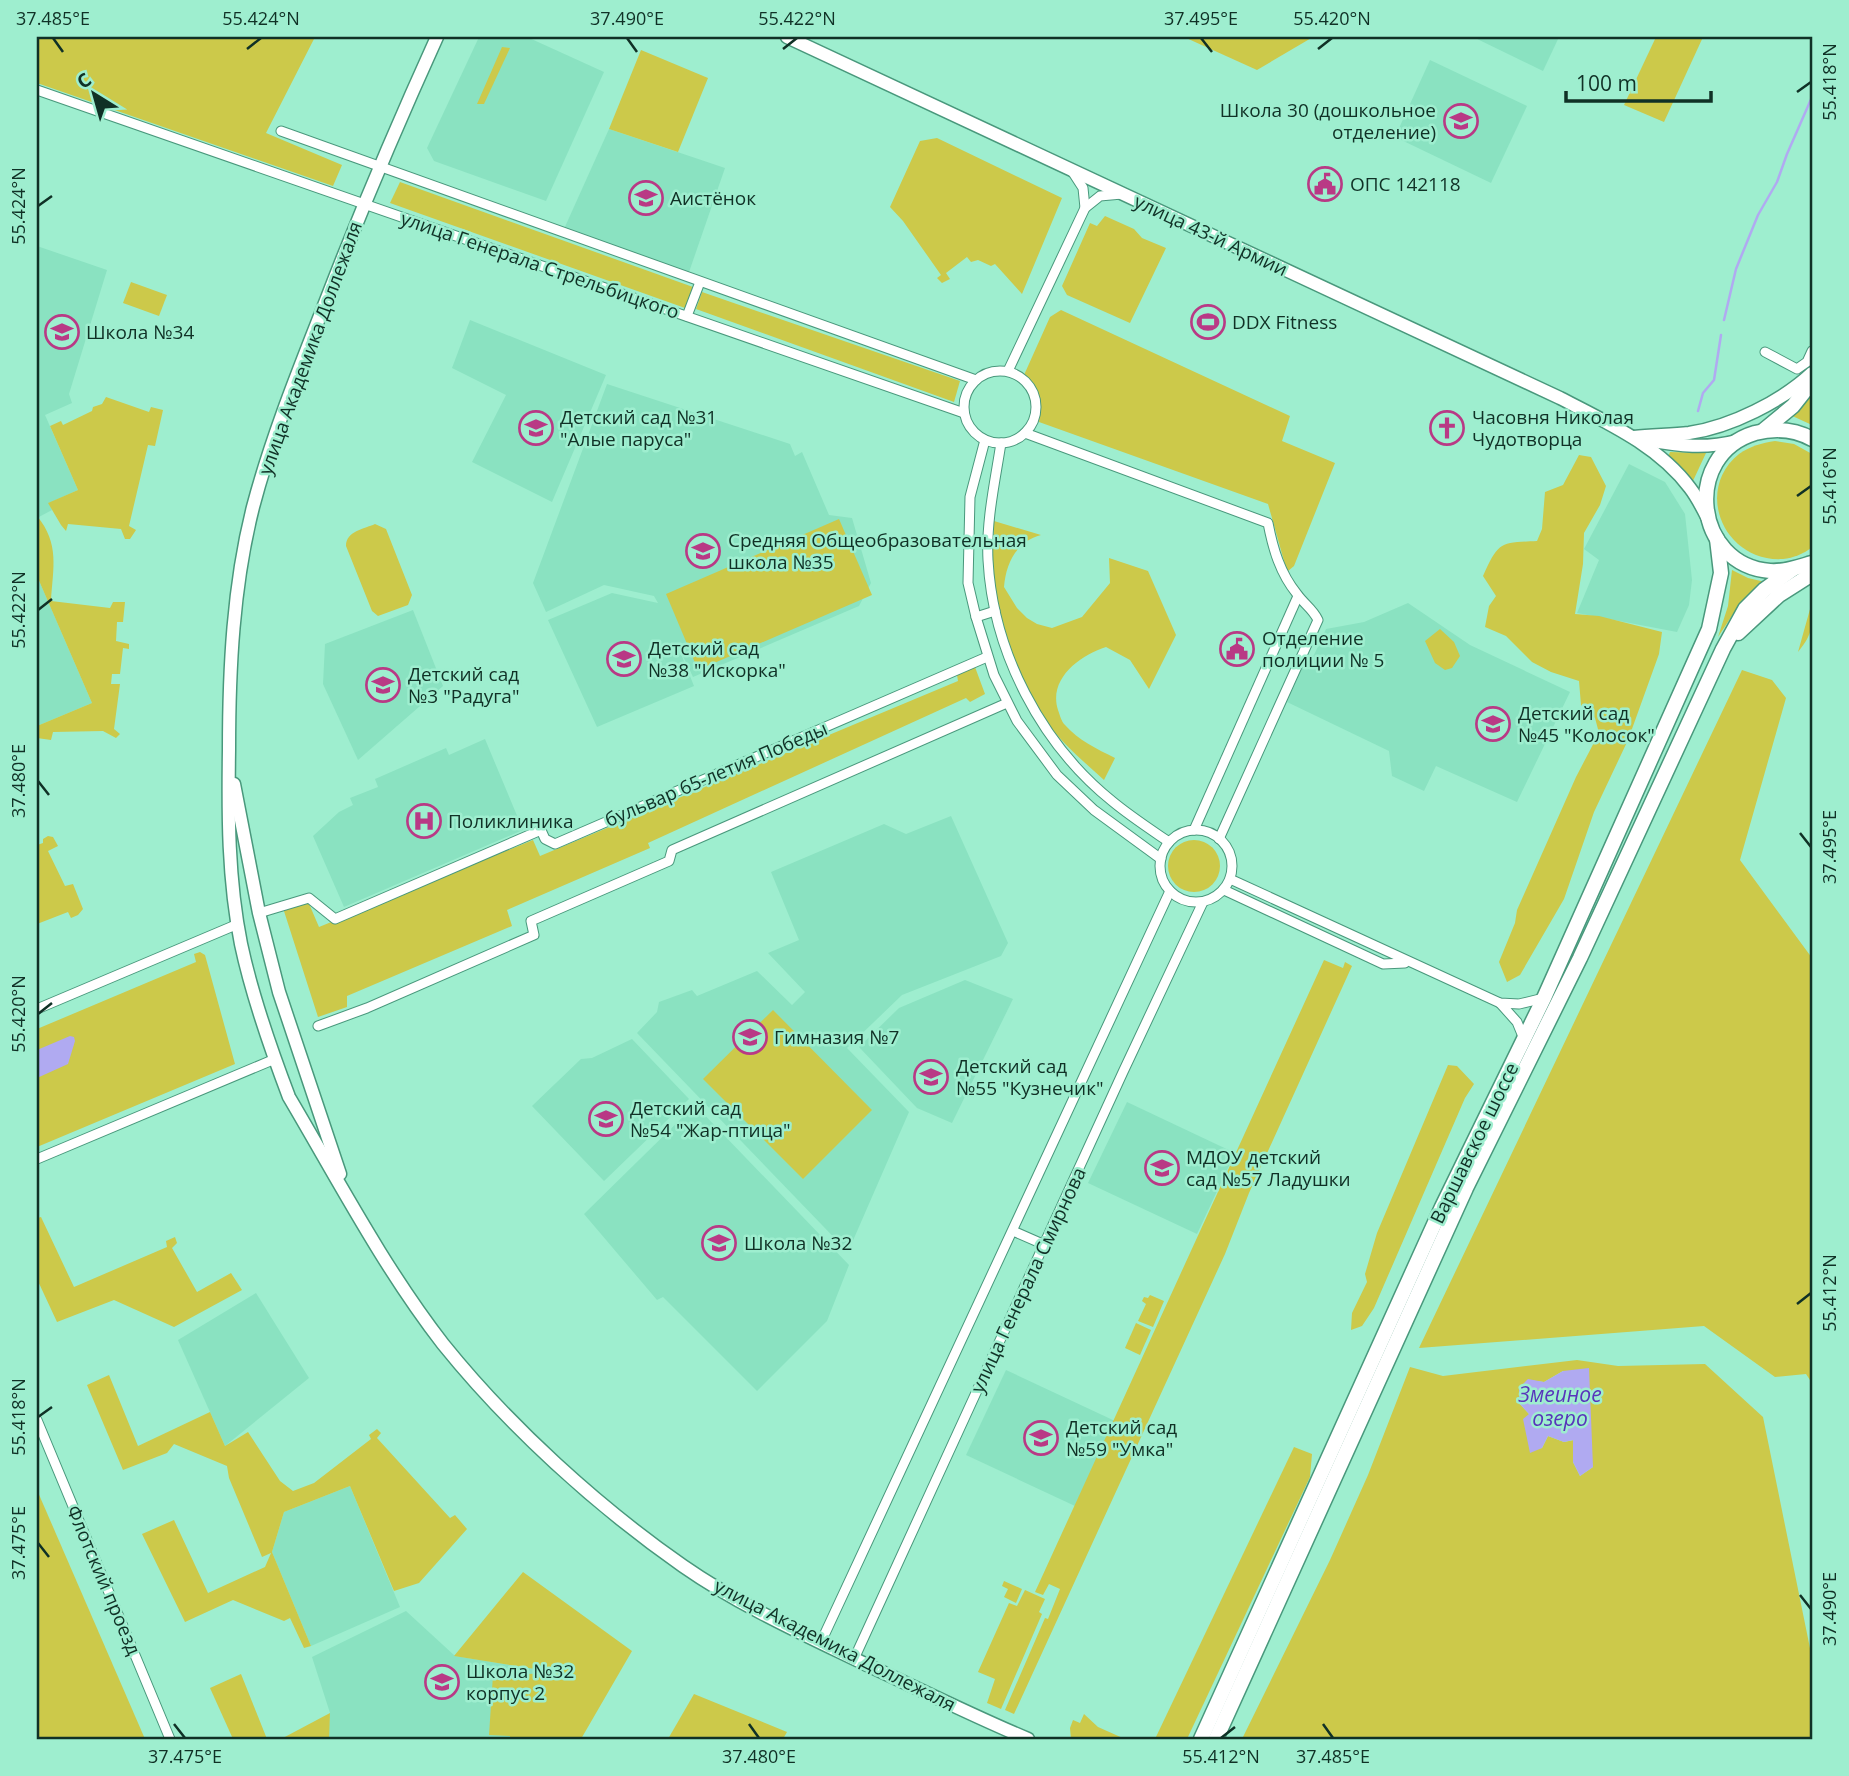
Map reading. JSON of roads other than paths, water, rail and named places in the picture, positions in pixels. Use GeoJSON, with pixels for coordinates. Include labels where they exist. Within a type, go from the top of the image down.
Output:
{"type":"FeatureCollection","features":[{"type":"Feature","properties":{"kind":"main road","name":"улица Академика Доллежаля"},"geometry":{"type":"LineString","coordinates":[[437,37],[379,166],[290,390],[253,509],[236,606],[229,680],[228,833],[231,874],[238,923],[255,997],[275,1059],[289,1097],[411,1298],[445,1345],[494,1401],[550,1456],[624,1521],[684,1566],[730,1595],[854,1659],[1028,1739]]}},
{"type":"Feature","properties":{"kind":"main road","name":"улица 43-й Армии"},"geometry":{"type":"LineString","coordinates":[[787,37],[1549,393],[1634,437],[1674,470],[1690,488],[1707,517]]}},
{"type":"Feature","properties":{"kind":"main road"},"geometry":{"type":"LineString","coordinates":[[1634,437],[1691,433],[1722,424],[1793,391],[1812,373]]}},
{"type":"Feature","properties":{"kind":"main road"},"geometry":{"type":"LineString","coordinates":[[1807,567],[1768,571],[1734,557],[1717,539],[1707,517],[1706,492],[1713,469],[1720,458],[1738,441],[1760,432],[1793,406],[1812,382]]}},
{"type":"Feature","properties":{"kind":"main road"},"geometry":{"type":"LineString","coordinates":[[1760,432],[1785,430],[1812,439]]}},
{"type":"Feature","properties":{"kind":"main road","name":"улица 43-й Армии"},"geometry":{"type":"LineString","coordinates":[[1634,437],[1672,445],[1712,447],[1738,441]]}},
{"type":"Feature","properties":{"kind":"main road","name":"Варшавское шоссе"},"geometry":{"type":"LineString","coordinates":[[1201,1739],[1442,1207],[1544,998],[1709,629],[1721,573],[1717,539]]}},
{"type":"Feature","properties":{"kind":"main road","name":"Варшавское шоссе"},"geometry":{"type":"LineString","coordinates":[[1216,1739],[1466,1188],[1580,958],[1723,649],[1745,609],[1764,590],[1807,567]]}},
{"type":"Feature","properties":{"kind":"main road","name":"улица Академика Доллежаля"},"geometry":{"type":"LineString","coordinates":[[229,756],[259,913],[279,992],[347,1195]]}},
{"type":"Feature","properties":{"kind":"main road"},"geometry":{"type":"LineString","coordinates":[[231,874],[240,866],[251,869]]}},
{"type":"Feature","properties":{"kind":"main road"},"geometry":{"type":"LineString","coordinates":[[289,1097],[303,1098],[314,1093]]}},
{"type":"Feature","properties":{"kind":"street","name":"улица Генерала Стрельбицкого"},"geometry":{"type":"LineString","coordinates":[[37,90],[964,413]]}},
{"type":"Feature","properties":{"kind":"street","name":"улица Генерала Стрельбицкого"},"geometry":{"type":"LineString","coordinates":[[281,131],[976,380]]}},
{"type":"Feature","properties":{"kind":"street"},"geometry":{"type":"LineString","coordinates":[[1071,169],[1083,188],[1085,208]]}},
{"type":"Feature","properties":{"kind":"street"},"geometry":{"type":"LineString","coordinates":[[1008,371],[1085,208],[1100,196],[1123,194]]}},
{"type":"Feature","properties":{"kind":"street"},"geometry":{"type":"LineString","coordinates":[[687,316],[701,282]]}},
{"type":"Feature","properties":{"kind":"street"},"geometry":{"type":"LineString","coordinates":[[1765,352],[1797,369],[1807,362],[1812,351]]}},
{"type":"Feature","properties":{"kind":"street"},"geometry":{"type":"LineString","coordinates":[[996,371],[1008,371],[1027,382],[1033,391],[1036,413],[1032,424],[1018,438],[1002,443],[985,440],[968,424],[964,413],[966,395],[976,380],[996,371]]}},
{"type":"Feature","properties":{"kind":"street"},"geometry":{"type":"LineString","coordinates":[[1025,433],[1268,523],[1277,561],[1298,596],[1318,620],[1219,839]]}},
{"type":"Feature","properties":{"kind":"street"},"geometry":{"type":"LineString","coordinates":[[985,440],[970,497],[968,583],[987,657],[1007,703],[1057,775],[1094,810],[1161,859]]}},
{"type":"Feature","properties":{"kind":"street"},"geometry":{"type":"LineString","coordinates":[[1002,443],[988,532],[988,561],[996,611],[1013,667],[1045,727],[1076,765],[1111,800],[1169,842]]}},
{"type":"Feature","properties":{"kind":"street"},"geometry":{"type":"LineString","coordinates":[[1194,830],[1298,596]]}},
{"type":"Feature","properties":{"kind":"street"},"geometry":{"type":"LineString","coordinates":[[976,617],[996,611]]}},
{"type":"Feature","properties":{"kind":"street","name":"бульвар 65-летия Победы"},"geometry":{"type":"LineString","coordinates":[[259,913],[309,898],[335,919],[541,830],[545,839],[555,844],[987,657]]}},
{"type":"Feature","properties":{"kind":"street"},"geometry":{"type":"LineString","coordinates":[[318,1026],[367,1008],[534,935],[531,920],[669,861],[671,850],[1007,703]]}},
{"type":"Feature","properties":{"kind":"street"},"geometry":{"type":"LineString","coordinates":[[1029,738],[1045,727]]}},
{"type":"Feature","properties":{"kind":"street"},"geometry":{"type":"LineString","coordinates":[[1194,830],[1206,831],[1219,839],[1231,855],[1233,867],[1224,890],[1203,902],[1191,902],[1170,891],[1161,876],[1161,859],[1169,842],[1194,830]]}},
{"type":"Feature","properties":{"kind":"street"},"geometry":{"type":"LineString","coordinates":[[1230,879],[1366,944],[1500,1003],[1520,1004],[1544,998]]}},
{"type":"Feature","properties":{"kind":"street"},"geometry":{"type":"LineString","coordinates":[[1224,890],[1383,964],[1408,962]]}},
{"type":"Feature","properties":{"kind":"street","name":"улица Генерала Смирнова"},"geometry":{"type":"LineString","coordinates":[[821,1642],[1170,891]]}},
{"type":"Feature","properties":{"kind":"street","name":"улица Генерала Смирнова"},"geometry":{"type":"LineString","coordinates":[[854,1659],[1122,1072],[1203,902]]}},
{"type":"Feature","properties":{"kind":"street"},"geometry":{"type":"LineString","coordinates":[[37,1009],[238,923]]}},
{"type":"Feature","properties":{"kind":"street"},"geometry":{"type":"LineString","coordinates":[[1360,954],[1366,944]]}},
{"type":"Feature","properties":{"kind":"street"},"geometry":{"type":"LineString","coordinates":[[1500,1003],[1517,1022],[1525,1039]]}},
{"type":"Feature","properties":{"kind":"street"},"geometry":{"type":"LineString","coordinates":[[37,1159],[275,1059]]}},
{"type":"Feature","properties":{"kind":"street"},"geometry":{"type":"LineString","coordinates":[[1013,1231],[1045,1245]]}},
{"type":"Feature","properties":{"kind":"street","name":"Флотский проезд"},"geometry":{"type":"LineString","coordinates":[[37,1420],[170,1739]]}},
{"type":"Feature","properties":{"kind":"water"},"geometry":{"type":"Polygon","coordinates":[[[70,1036],[74,1037],[75,1041],[68,1064],[37,1078],[37,1050],[70,1036]]]}},
{"type":"Feature","properties":{"kind":"water","name":"Змеиное озеро"},"geometry":{"type":"Polygon","coordinates":[[[1589,1368],[1593,1467],[1580,1476],[1573,1462],[1573,1440],[1564,1442],[1548,1436],[1542,1448],[1530,1453],[1523,1419],[1529,1414],[1519,1403],[1519,1388],[1528,1379],[1544,1382],[1563,1371],[1589,1368]]]}},
{"type":"Feature","properties":{"kind":"waterway"},"geometry":{"type":"LineString","coordinates":[[1724,320],[1736,269],[1758,215],[1777,182],[1812,97]]}},
{"type":"Feature","properties":{"kind":"waterway"},"geometry":{"type":"LineString","coordinates":[[1698,411],[1703,393],[1714,380],[1721,335]]}},
{"type":"Feature","properties":{"kind":"place","name":"Школа 30 (дошкольное отделение)"},"geometry":{"type":"Point","coordinates":[1461,121]}},
{"type":"Feature","properties":{"kind":"place","name":"ОПС 142118"},"geometry":{"type":"Point","coordinates":[1325,184]}},
{"type":"Feature","properties":{"kind":"place","name":"Аистёнок"},"geometry":{"type":"Point","coordinates":[646,198]}},
{"type":"Feature","properties":{"kind":"place","name":"DDX Fitness"},"geometry":{"type":"Point","coordinates":[1208,322]}},
{"type":"Feature","properties":{"kind":"place","name":"Школа №34"},"geometry":{"type":"Point","coordinates":[62,332]}},
{"type":"Feature","properties":{"kind":"place","name":"Детский сад №31 \"Алые паруса\""},"geometry":{"type":"Point","coordinates":[536,428]}},
{"type":"Feature","properties":{"kind":"place","name":"Часовня Николая Чудотворца"},"geometry":{"type":"Point","coordinates":[1447,428]}},
{"type":"Feature","properties":{"kind":"place","name":"Средняя Общеобразовательная школа №35"},"geometry":{"type":"Point","coordinates":[703,551]}},
{"type":"Feature","properties":{"kind":"place","name":"Отделение полиции № 5"},"geometry":{"type":"Point","coordinates":[1237,649]}},
{"type":"Feature","properties":{"kind":"place","name":"Детский сад №38 \"Искорка\""},"geometry":{"type":"Point","coordinates":[624,659]}},
{"type":"Feature","properties":{"kind":"place","name":"Детский сад №3 \"Радуга\""},"geometry":{"type":"Point","coordinates":[383,685]}},
{"type":"Feature","properties":{"kind":"place","name":"Детский сад №45 \"Колосок\""},"geometry":{"type":"Point","coordinates":[1493,724]}},
{"type":"Feature","properties":{"kind":"place","name":"Поликлиника"},"geometry":{"type":"Point","coordinates":[424,821]}},
{"type":"Feature","properties":{"kind":"place","name":"Гимназия №7"},"geometry":{"type":"Point","coordinates":[750,1037]}},
{"type":"Feature","properties":{"kind":"place","name":"Детский сад №55 \"Кузнечик\""},"geometry":{"type":"Point","coordinates":[931,1077]}},
{"type":"Feature","properties":{"kind":"place","name":"Детский сад №54 \"Жар-птица\""},"geometry":{"type":"Point","coordinates":[606,1119]}},
{"type":"Feature","properties":{"kind":"place","name":"МДОУ детский сад №57 Ладушки"},"geometry":{"type":"Point","coordinates":[1162,1168]}},
{"type":"Feature","properties":{"kind":"place","name":"Школа №32"},"geometry":{"type":"Point","coordinates":[719,1243]}},
{"type":"Feature","properties":{"kind":"place","name":"Детский сад №59 \"Умка\""},"geometry":{"type":"Point","coordinates":[1041,1438]}},
{"type":"Feature","properties":{"kind":"place","name":"Школа №32 корпус 2"},"geometry":{"type":"Point","coordinates":[442,1682]}}]}
